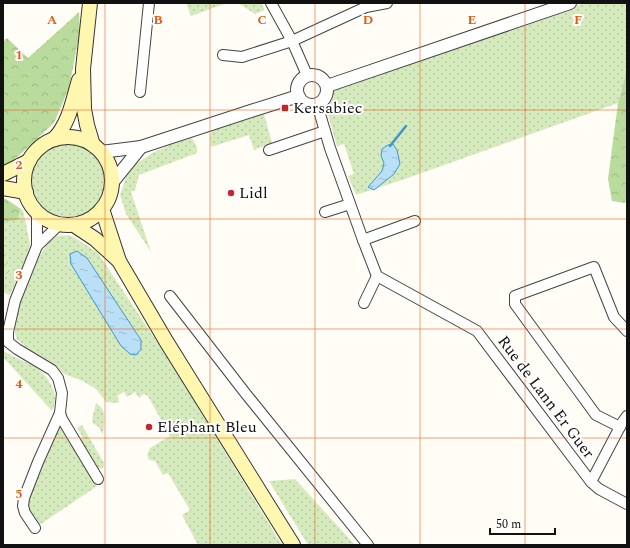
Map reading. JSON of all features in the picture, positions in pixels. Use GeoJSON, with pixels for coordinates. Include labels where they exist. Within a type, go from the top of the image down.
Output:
{"type":"FeatureCollection","features":[{"type":"Feature","properties":{"kind":"main road"},"geometry":{"type":"LineString","coordinates":[[90,3],[83,69],[84,109],[86,125],[97,148]]}},
{"type":"Feature","properties":{"kind":"main road"},"geometry":{"type":"LineString","coordinates":[[83,69],[68,116],[60,133],[34,153],[29,161],[25,174],[26,192],[30,202],[37,212],[48,219],[67,224],[95,239],[118,261]]}},
{"type":"Feature","properties":{"kind":"main road"},"geometry":{"type":"LineString","coordinates":[[54,139],[66,137],[83,139],[97,148],[106,158],[112,174],[109,197],[102,209],[96,215],[84,222],[67,224]]}},
{"type":"Feature","properties":{"kind":"main road"},"geometry":{"type":"LineString","coordinates":[[3,174],[29,161]]}},
{"type":"Feature","properties":{"kind":"main road"},"geometry":{"type":"LineString","coordinates":[[3,188],[26,192]]}},
{"type":"Feature","properties":{"kind":"main road"},"geometry":{"type":"LineString","coordinates":[[102,209],[118,261],[293,545]]}},
{"type":"Feature","properties":{"kind":"street"},"geometry":{"type":"LineString","coordinates":[[140,92],[149,3]]}},
{"type":"Feature","properties":{"kind":"street"},"geometry":{"type":"LineString","coordinates":[[271,3],[292,41],[307,76]]}},
{"type":"Feature","properties":{"kind":"street"},"geometry":{"type":"LineString","coordinates":[[223,55],[242,57],[292,41],[366,5],[387,3]]}},
{"type":"Feature","properties":{"kind":"street"},"geometry":{"type":"LineString","coordinates":[[327,86],[570,3]]}},
{"type":"Feature","properties":{"kind":"street"},"geometry":{"type":"LineString","coordinates":[[312,74],[322,77],[327,86],[327,95],[317,104],[309,105],[305,103],[299,97],[297,92],[298,84],[303,77],[312,74]]}},
{"type":"Feature","properties":{"kind":"street"},"geometry":{"type":"LineString","coordinates":[[97,148],[141,147],[269,105],[299,97]]}},
{"type":"Feature","properties":{"kind":"street"},"geometry":{"type":"LineString","coordinates":[[317,104],[330,148],[377,276],[364,302]]}},
{"type":"Feature","properties":{"kind":"street"},"geometry":{"type":"LineString","coordinates":[[270,150],[325,131]]}},
{"type":"Feature","properties":{"kind":"street"},"geometry":{"type":"LineString","coordinates":[[112,183],[141,147]]}},
{"type":"Feature","properties":{"kind":"street"},"geometry":{"type":"LineString","coordinates":[[325,212],[350,204]]}},
{"type":"Feature","properties":{"kind":"street"},"geometry":{"type":"LineString","coordinates":[[34,528],[25,513],[23,506],[24,498],[60,413],[62,393],[58,378],[52,370],[8,342],[8,332],[15,302],[37,246],[37,212]]}},
{"type":"Feature","properties":{"kind":"street"},"geometry":{"type":"LineString","coordinates":[[363,240],[415,221]]}},
{"type":"Feature","properties":{"kind":"street"},"geometry":{"type":"LineString","coordinates":[[37,246],[67,224]]}},
{"type":"Feature","properties":{"kind":"street","name":"Rue de Lann Er Guer"},"geometry":{"type":"LineString","coordinates":[[620,427],[596,415],[515,304],[515,296],[594,267],[614,317],[627,331]]}},
{"type":"Feature","properties":{"kind":"street","name":"Rue de Lann Er Guer"},"geometry":{"type":"LineString","coordinates":[[377,276],[477,331],[591,482],[599,489],[627,504]]}},
{"type":"Feature","properties":{"kind":"street"},"geometry":{"type":"LineString","coordinates":[[170,296],[246,394],[368,545]]}},
{"type":"Feature","properties":{"kind":"street"},"geometry":{"type":"LineString","coordinates":[[60,413],[62,420],[98,479]]}},
{"type":"Feature","properties":{"kind":"street","name":"Rue de Lann Er Guer"},"geometry":{"type":"LineString","coordinates":[[591,482],[627,416]]}},
{"type":"Feature","properties":{"kind":"green space"},"geometry":{"type":"Polygon","coordinates":[[[186,3],[227,3],[191,16],[186,3]]]}},
{"type":"Feature","properties":{"kind":"green space"},"geometry":{"type":"Polygon","coordinates":[[[238,3],[261,3],[265,10],[255,14],[238,3]]]}},
{"type":"Feature","properties":{"kind":"green space"},"geometry":{"type":"Polygon","coordinates":[[[584,3],[627,3],[627,69],[618,103],[356,195],[348,176],[354,174],[344,144],[337,146],[327,111],[332,90],[584,3]]]}},
{"type":"Feature","properties":{"kind":"green space"},"geometry":{"type":"Polygon","coordinates":[[[79,12],[80,31],[69,88],[54,123],[11,163],[3,165],[3,42],[7,38],[28,58],[79,12]]]}},
{"type":"Feature","properties":{"kind":"green space"},"geometry":{"type":"Polygon","coordinates":[[[627,69],[627,196],[625,203],[612,201],[608,179],[618,103],[627,69]]]}},
{"type":"Feature","properties":{"kind":"green space"},"geometry":{"type":"Polygon","coordinates":[[[264,114],[272,143],[254,150],[249,135],[211,147],[211,131],[264,114]]]}},
{"type":"Feature","properties":{"kind":"green space"},"geometry":{"type":"Polygon","coordinates":[[[192,138],[197,147],[197,153],[139,175],[135,190],[131,192],[151,252],[126,214],[120,195],[126,177],[136,164],[154,152],[192,138]]]}},
{"type":"Feature","properties":{"kind":"green space"},"geometry":{"type":"Polygon","coordinates":[[[62,143],[76,143],[90,149],[100,159],[106,173],[106,187],[100,201],[90,211],[76,217],[62,217],[48,211],[38,201],[32,187],[32,173],[38,159],[48,149],[62,143]]]}},
{"type":"Feature","properties":{"kind":"green space"},"geometry":{"type":"Polygon","coordinates":[[[3,199],[6,199],[21,209],[17,220],[3,222],[3,199]]]}},
{"type":"Feature","properties":{"kind":"green space"},"geometry":{"type":"Polygon","coordinates":[[[21,209],[23,210],[30,243],[29,253],[10,295],[3,292],[3,275],[11,274],[3,236],[3,222],[17,219],[21,209]]]}},
{"type":"Feature","properties":{"kind":"green space"},"geometry":{"type":"Polygon","coordinates":[[[69,235],[98,253],[165,354],[282,545],[198,545],[182,515],[190,510],[168,473],[163,475],[155,461],[149,460],[147,455],[150,448],[170,436],[148,396],[144,394],[139,398],[135,392],[127,397],[124,392],[117,396],[119,401],[118,403],[106,402],[96,389],[83,381],[64,374],[51,362],[27,348],[17,339],[15,334],[15,326],[20,304],[40,255],[49,242],[57,236],[69,235]]]}},
{"type":"Feature","properties":{"kind":"green space"},"geometry":{"type":"Polygon","coordinates":[[[3,236],[11,274],[3,275],[3,236]]]}},
{"type":"Feature","properties":{"kind":"green space"},"geometry":{"type":"Polygon","coordinates":[[[3,350],[37,368],[48,379],[55,396],[52,411],[3,357],[3,350]]]}},
{"type":"Feature","properties":{"kind":"green space"},"geometry":{"type":"Polygon","coordinates":[[[96,403],[100,406],[104,413],[103,435],[99,427],[92,421],[96,403]]]}},
{"type":"Feature","properties":{"kind":"green space"},"geometry":{"type":"Polygon","coordinates":[[[82,425],[104,463],[104,467],[102,469],[96,466],[81,442],[82,436],[77,428],[82,425]]]}},
{"type":"Feature","properties":{"kind":"green space"},"geometry":{"type":"Polygon","coordinates":[[[59,428],[97,486],[35,528],[27,506],[28,497],[57,429],[59,428]]]}},
{"type":"Feature","properties":{"kind":"green space"},"geometry":{"type":"Polygon","coordinates":[[[295,479],[355,545],[308,545],[269,481],[295,479]]]}},
{"type":"Feature","properties":{"kind":"water"},"geometry":{"type":"Polygon","coordinates":[[[393,144],[397,150],[400,164],[394,174],[374,190],[368,187],[382,171],[384,163],[381,156],[382,149],[393,144]]]}},
{"type":"Feature","properties":{"kind":"water"},"geometry":{"type":"Polygon","coordinates":[[[77,251],[87,258],[141,340],[141,349],[136,355],[130,354],[121,346],[71,264],[70,254],[77,251]]]}},
{"type":"Feature","properties":{"kind":"waterway"},"geometry":{"type":"LineString","coordinates":[[390,146],[406,126]]}},
{"type":"Feature","properties":{"kind":"place","name":"Kersabiec"},"geometry":{"type":"Point","coordinates":[285,108]}},
{"type":"Feature","properties":{"kind":"place","name":"Lidl"},"geometry":{"type":"Point","coordinates":[231,193]}},
{"type":"Feature","properties":{"kind":"place","name":"Eléphant Bleu"},"geometry":{"type":"Point","coordinates":[149,427]}}]}
